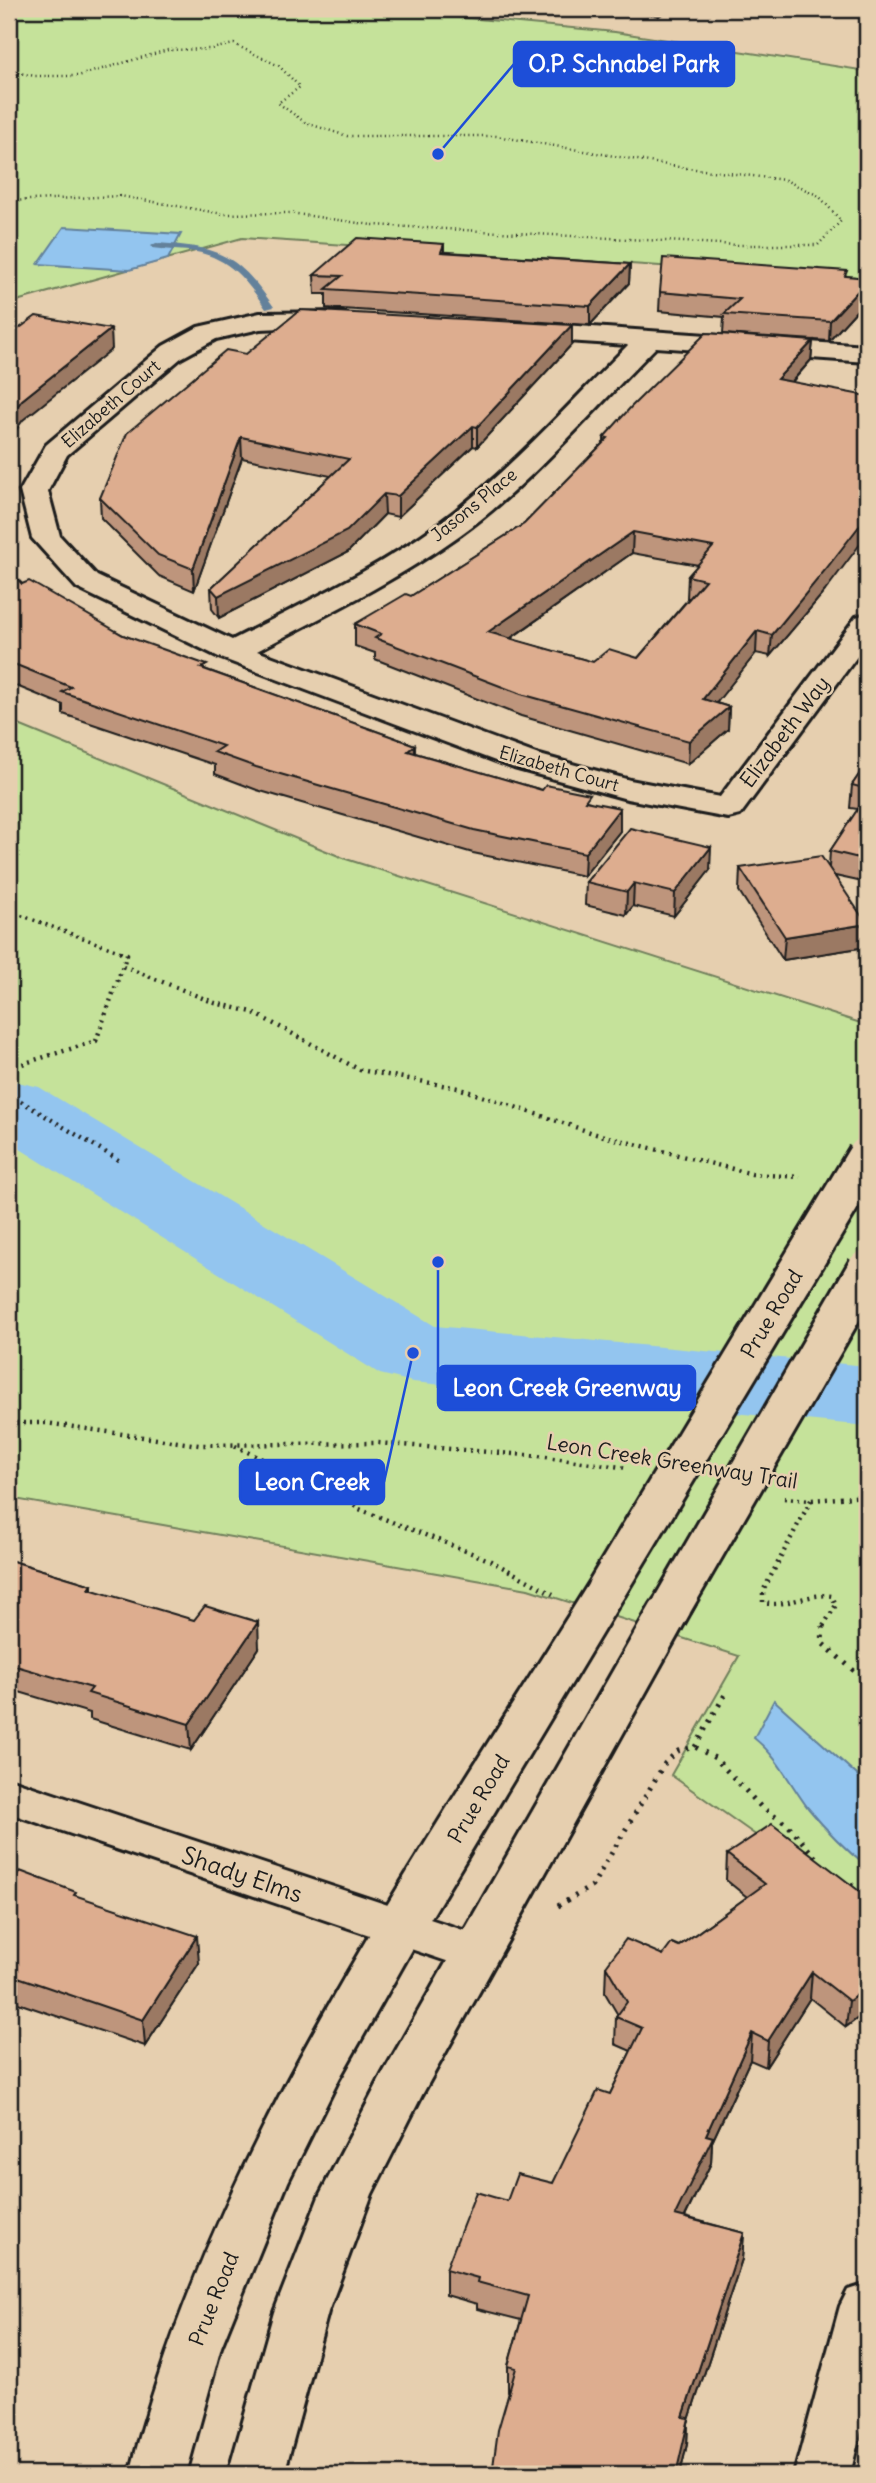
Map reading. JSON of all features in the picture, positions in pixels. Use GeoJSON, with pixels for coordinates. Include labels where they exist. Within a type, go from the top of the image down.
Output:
{"type":"FeatureCollection","features":[{"type":"Feature","properties":{"kind":"street","name":"Elizabeth Court"},"geometry":{"type":"LineString","coordinates":[[371,321],[315,318],[260,321],[207,332],[172,352],[56,452],[34,491],[46,538],[87,582],[232,652],[525,761],[627,789],[728,808]]}},
{"type":"Feature","properties":{"kind":"street"},"geometry":{"type":"LineString","coordinates":[[496,328],[867,354]]}},
{"type":"Feature","properties":{"kind":"street","name":"Jasons Place"},"geometry":{"type":"LineString","coordinates":[[232,652],[345,593],[451,528],[519,469],[650,338]]}},
{"type":"Feature","properties":{"kind":"street","name":"Elizabeth Way"},"geometry":{"type":"LineString","coordinates":[[728,808],[867,623]]}},
{"type":"Feature","properties":{"kind":"street","name":"Prue Road"},"geometry":{"type":"LineString","coordinates":[[158,2474],[194,2347],[262,2182],[318,2071],[400,1928],[867,1156]]}},
{"type":"Feature","properties":{"kind":"street"},"geometry":{"type":"LineString","coordinates":[[256,2474],[300,2312],[346,2194],[401,2087],[476,1953],[673,1604],[867,1269]]}},
{"type":"Feature","properties":{"kind":"street","name":"Shady Elms"},"geometry":{"type":"LineString","coordinates":[[9,1796],[476,1953]]}},
{"type":"Feature","properties":{"kind":"street"},"geometry":{"type":"LineString","coordinates":[[822,2474],[867,2306]]}},
{"type":"Feature","properties":{"kind":"path"},"geometry":{"type":"LineString","coordinates":[[9,71],[35,76],[79,76],[168,50],[211,49],[234,44],[279,66],[300,87],[278,103],[306,123],[347,136],[496,136],[679,167],[785,180],[819,196],[841,220],[818,245],[737,245],[372,225],[290,213],[223,214],[120,196],[9,201]]}},
{"type":"Feature","properties":{"kind":"path"},"geometry":{"type":"LineString","coordinates":[[9,808],[12,815],[9,830]]}},
{"type":"Feature","properties":{"kind":"path"},"geometry":{"type":"LineString","coordinates":[[9,911],[67,931],[100,948],[127,954],[96,1041],[9,1068]]}},
{"type":"Feature","properties":{"kind":"path"},"geometry":{"type":"LineString","coordinates":[[123,966],[215,1003],[252,1012],[360,1070],[458,1088],[596,1134],[752,1174],[803,1178]]}},
{"type":"Feature","properties":{"kind":"path"},"geometry":{"type":"LineString","coordinates":[[9,1094],[120,1161]]}},
{"type":"Feature","properties":{"kind":"path","name":"Leon Creek Greenway Trail"},"geometry":{"type":"LineString","coordinates":[[9,1423],[46,1423],[162,1441],[234,1445],[377,1443],[538,1455],[630,1469]]}},
{"type":"Feature","properties":{"kind":"path","name":"Leon Creek Greenway Trail"},"geometry":{"type":"LineString","coordinates":[[234,1445],[346,1499],[359,1508],[599,1601]]}},
{"type":"Feature","properties":{"kind":"path","name":"Leon Creek Greenway Trail"},"geometry":{"type":"LineString","coordinates":[[772,1497],[811,1500],[864,1496]]}},
{"type":"Feature","properties":{"kind":"path","name":"Leon Creek Greenway Trail"},"geometry":{"type":"LineString","coordinates":[[811,1500],[763,1591],[763,1603],[772,1606],[822,1593],[832,1596],[836,1605],[821,1630],[822,1643],[867,1682]]}},
{"type":"Feature","properties":{"kind":"path"},"geometry":{"type":"LineString","coordinates":[[695,1747],[727,1691]]}},
{"type":"Feature","properties":{"kind":"path"},"geometry":{"type":"LineString","coordinates":[[548,1912],[592,1886],[665,1763],[678,1751],[695,1747],[715,1758],[761,1807],[788,1825],[821,1862]]}},
{"type":"Feature","properties":{"kind":"path"},"geometry":{"type":"LineString","coordinates":[[849,1882],[867,1896]]}},
{"type":"Feature","properties":{"kind":"green space"},"geometry":{"type":"Polygon","coordinates":[[[9,9],[371,9],[615,32],[867,71],[867,280],[242,238],[20,300],[9,309],[9,9]]]}},
{"type":"Feature","properties":{"kind":"green space"},"geometry":{"type":"Polygon","coordinates":[[[9,721],[346,859],[867,1025],[867,1914],[671,1775],[739,1656],[528,1589],[9,1498],[9,721]]]}},
{"type":"Feature","properties":{"kind":"water"},"geometry":{"type":"Polygon","coordinates":[[[64,227],[181,234],[168,259],[129,270],[38,264],[64,227]]]}},
{"type":"Feature","properties":{"kind":"water"},"geometry":{"type":"Polygon","coordinates":[[[774,1700],[867,1784],[867,1867],[815,1816],[777,1762],[754,1738],[774,1700]]]}},
{"type":"Feature","properties":{"kind":"building"},"geometry":{"type":"Polygon","coordinates":[[[357,238],[444,244],[441,252],[630,264],[590,306],[326,289],[342,276],[314,275],[357,238]]]}},
{"type":"Feature","properties":{"kind":"building"},"geometry":{"type":"Polygon","coordinates":[[[663,258],[847,271],[845,276],[867,278],[867,281],[830,321],[724,314],[740,299],[660,292],[663,258]]]}},
{"type":"Feature","properties":{"kind":"building"},"geometry":{"type":"Polygon","coordinates":[[[300,310],[572,325],[477,427],[473,426],[398,496],[384,494],[347,531],[218,596],[211,588],[349,459],[241,437],[193,569],[158,555],[100,498],[127,433],[226,350],[246,354],[300,310]]]}},
{"type":"Feature","properties":{"kind":"building"},"geometry":{"type":"Polygon","coordinates":[[[36,316],[111,329],[22,400],[9,417],[9,332],[13,333],[36,316]]]}},
{"type":"Feature","properties":{"kind":"building"},"geometry":{"type":"Polygon","coordinates":[[[706,333],[813,341],[777,379],[867,396],[867,516],[772,635],[757,631],[703,699],[729,707],[689,741],[521,694],[375,638],[381,634],[355,624],[406,594],[411,596],[524,524],[608,438],[604,437],[706,333]],[[633,532],[488,632],[593,662],[609,649],[638,658],[705,580],[688,576],[713,547],[633,532]]]}},
{"type":"Feature","properties":{"kind":"building"},"geometry":{"type":"Polygon","coordinates":[[[9,570],[22,584],[29,581],[123,635],[207,665],[201,668],[415,745],[408,751],[542,790],[546,785],[590,794],[585,801],[620,808],[585,853],[474,830],[256,767],[214,752],[223,746],[62,692],[71,687],[9,662],[9,570]]]}},
{"type":"Feature","properties":{"kind":"building"},"geometry":{"type":"Polygon","coordinates":[[[867,763],[867,789],[852,785],[867,763]]]}},
{"type":"Feature","properties":{"kind":"building"},"geometry":{"type":"Polygon","coordinates":[[[867,795],[867,860],[830,851],[867,795]]]}},
{"type":"Feature","properties":{"kind":"building"},"geometry":{"type":"Polygon","coordinates":[[[630,828],[711,847],[675,893],[634,883],[627,892],[586,882],[630,828]]]}},
{"type":"Feature","properties":{"kind":"building"},"geometry":{"type":"Polygon","coordinates":[[[821,856],[867,924],[785,937],[740,868],[821,856]]]}},
{"type":"Feature","properties":{"kind":"building"},"geometry":{"type":"Polygon","coordinates":[[[9,1560],[92,1585],[89,1589],[194,1620],[205,1606],[258,1622],[189,1724],[88,1693],[92,1688],[9,1664],[9,1560]]]}},
{"type":"Feature","properties":{"kind":"building"},"geometry":{"type":"Polygon","coordinates":[[[772,1824],[867,1897],[867,1987],[849,2001],[812,1972],[768,2041],[752,2033],[706,2135],[713,2137],[675,2215],[744,2233],[683,2417],[689,2418],[676,2474],[492,2474],[498,2430],[516,2368],[508,2366],[528,2296],[477,2282],[478,2278],[446,2269],[476,2192],[507,2201],[517,2174],[553,2183],[598,2090],[610,2094],[642,2028],[616,2017],[627,2002],[606,1966],[626,1939],[663,1955],[672,1943],[679,1946],[765,1884],[727,1854],[772,1824]]]}},
{"type":"Feature","properties":{"kind":"building"},"geometry":{"type":"Polygon","coordinates":[[[20,1871],[76,1892],[74,1895],[197,1936],[143,2020],[15,1976],[9,1985],[9,1886],[20,1871]]]}},
{"type":"Feature","properties":{"kind":"waterway"},"geometry":{"type":"LineString","coordinates":[[156,246],[196,249],[223,258],[246,276],[269,307]]}},
{"type":"Feature","properties":{"kind":"waterway"},"geometry":{"type":"LineString","coordinates":[[9,1105],[413,1353],[867,1396]]}},
{"type":"Feature","properties":{"kind":"waterway"},"geometry":{"type":"LineString","coordinates":[[852,1394],[867,1417]]}},
{"type":"Feature","properties":{"kind":"place","name":"O.P. Schnabel Park"},"geometry":{"type":"Point","coordinates":[438,154]}},
{"type":"Feature","properties":{"kind":"place","name":"Leon Creek Greenway"},"geometry":{"type":"Point","coordinates":[438,1262]}},
{"type":"Feature","properties":{"kind":"place","name":"Leon Creek"},"geometry":{"type":"Point","coordinates":[413,1353]}}]}
